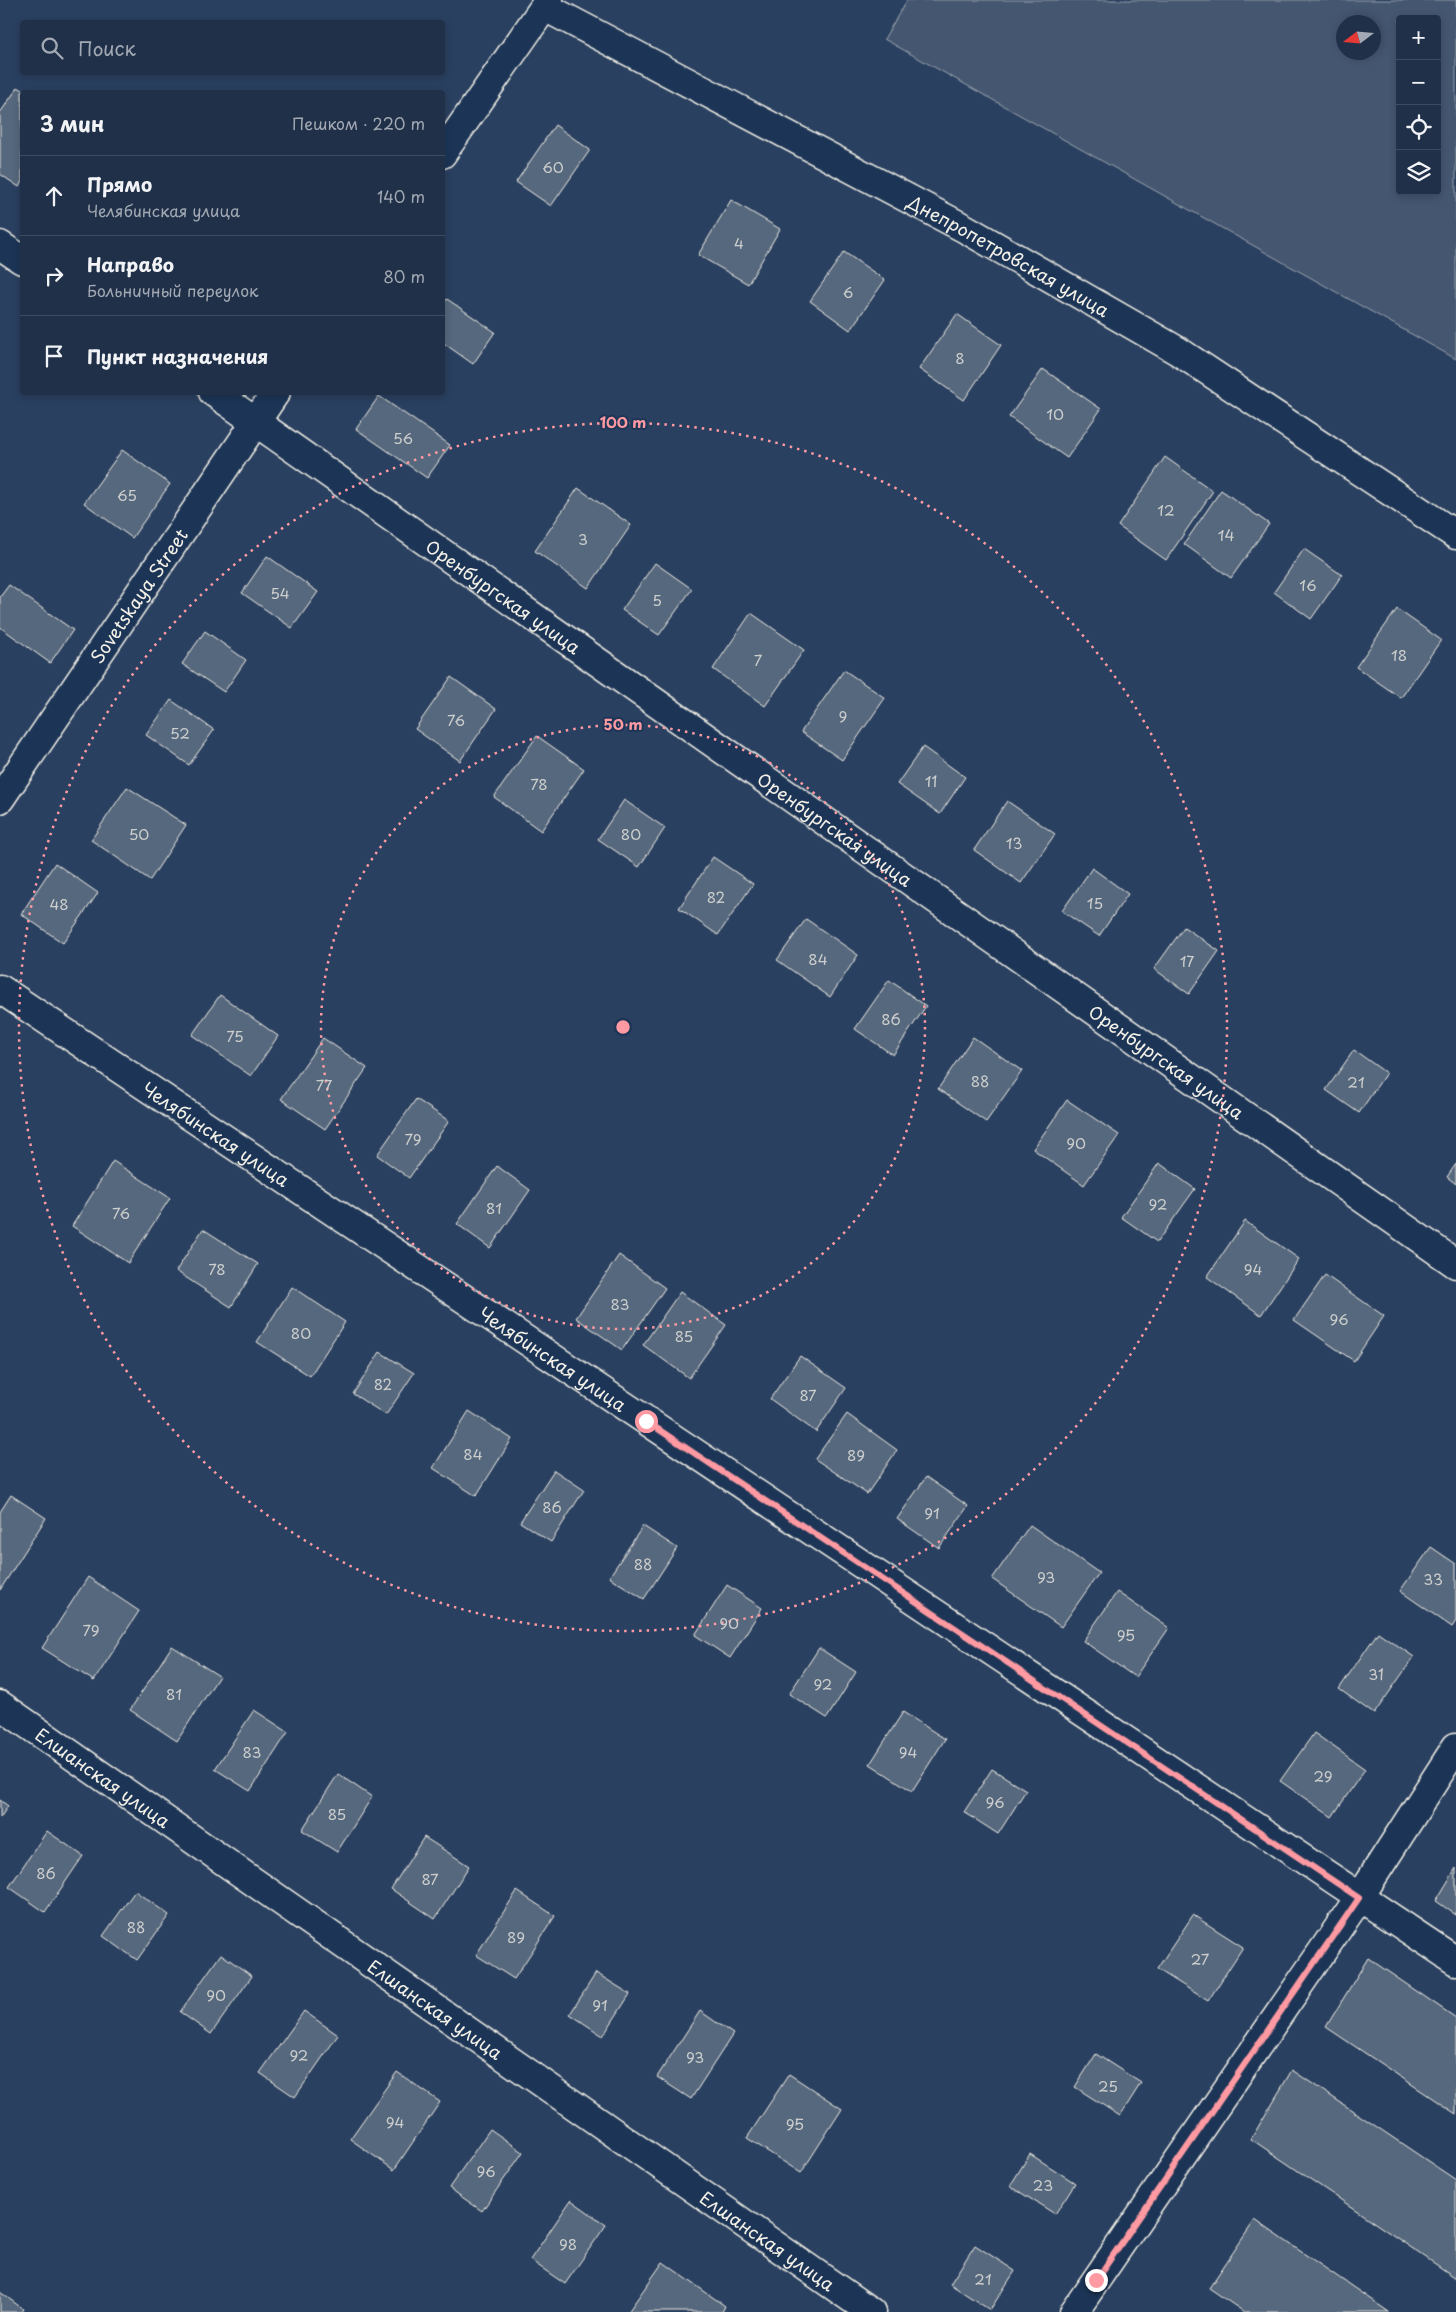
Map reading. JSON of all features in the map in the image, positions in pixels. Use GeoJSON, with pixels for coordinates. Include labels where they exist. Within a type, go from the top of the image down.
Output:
{"type":"FeatureCollection","features":[{"type":"Feature","properties":{"kind":"street"},"geometry":{"type":"LineString","coordinates":[[445,150],[547,4]]}},
{"type":"Feature","properties":{"kind":"street","name":"Днепропетровская улица"},"geometry":{"type":"LineString","coordinates":[[547,4],[964,228],[1178,351],[1456,535]]}},
{"type":"Feature","properties":{"kind":"street"},"geometry":{"type":"LineString","coordinates":[[0,245],[20,259]]}},
{"type":"Feature","properties":{"kind":"street","name":"Оренбургская улица"},"geometry":{"type":"LineString","coordinates":[[217,395],[1456,1264]]}},
{"type":"Feature","properties":{"kind":"street","name":"Sovetskaya Street"},"geometry":{"type":"LineString","coordinates":[[0,799],[274,395]]}},
{"type":"Feature","properties":{"kind":"street","name":"Челябинская улица"},"geometry":{"type":"LineString","coordinates":[[0,989],[1456,1962]]}},
{"type":"Feature","properties":{"kind":"street","name":"Елшанская улица"},"geometry":{"type":"LineString","coordinates":[[0,1706],[871,2312]]}},
{"type":"Feature","properties":{"kind":"street"},"geometry":{"type":"LineString","coordinates":[[1074,2312],[1359,1898],[1456,1747]]}},
{"type":"Feature","properties":{"kind":"shaded area"},"geometry":{"type":"Polygon","coordinates":[[[907,0],[1456,0],[1456,359],[884,39],[907,0]]]}},
{"type":"Feature","properties":{"kind":"building"},"geometry":{"type":"Polygon","coordinates":[[[18,87],[23,90],[20,90],[19,187],[0,174],[0,113],[18,87]]]}},
{"type":"Feature","properties":{"kind":"building"},"geometry":{"type":"Polygon","coordinates":[[[555,125],[590,150],[551,206],[516,182],[555,125]]]}},
{"type":"Feature","properties":{"kind":"building"},"geometry":{"type":"Polygon","coordinates":[[[731,200],[780,229],[748,284],[698,255],[731,200]]]}},
{"type":"Feature","properties":{"kind":"building"},"geometry":{"type":"Polygon","coordinates":[[[844,252],[885,280],[850,330],[810,301],[844,252]]]}},
{"type":"Feature","properties":{"kind":"building"},"geometry":{"type":"Polygon","coordinates":[[[447,299],[495,332],[473,364],[445,344],[445,301],[447,299]]]}},
{"type":"Feature","properties":{"kind":"building"},"geometry":{"type":"Polygon","coordinates":[[[957,314],[1001,345],[964,400],[919,369],[957,314]]]}},
{"type":"Feature","properties":{"kind":"building"},"geometry":{"type":"Polygon","coordinates":[[[1043,369],[1101,409],[1067,458],[1009,417],[1043,369]]]}},
{"type":"Feature","properties":{"kind":"building"},"geometry":{"type":"Polygon","coordinates":[[[379,396],[450,445],[427,478],[356,429],[379,396]]]}},
{"type":"Feature","properties":{"kind":"building"},"geometry":{"type":"Polygon","coordinates":[[[122,450],[170,484],[132,538],[84,503],[122,450]]]}},
{"type":"Feature","properties":{"kind":"building"},"geometry":{"type":"Polygon","coordinates":[[[1165,457],[1213,491],[1166,560],[1118,526],[1165,457]]]}},
{"type":"Feature","properties":{"kind":"building"},"geometry":{"type":"Polygon","coordinates":[[[578,488],[631,525],[588,588],[535,551],[578,488]]]}},
{"type":"Feature","properties":{"kind":"building"},"geometry":{"type":"Polygon","coordinates":[[[1221,490],[1269,524],[1231,578],[1184,544],[1221,490]]]}},
{"type":"Feature","properties":{"kind":"building"},"geometry":{"type":"Polygon","coordinates":[[[1304,549],[1342,575],[1311,619],[1274,592],[1304,549]]]}},
{"type":"Feature","properties":{"kind":"building"},"geometry":{"type":"Polygon","coordinates":[[[267,556],[318,592],[292,628],[242,593],[267,556]]]}},
{"type":"Feature","properties":{"kind":"building"},"geometry":{"type":"Polygon","coordinates":[[[655,563],[692,589],[659,635],[622,610],[655,563]]]}},
{"type":"Feature","properties":{"kind":"building"},"geometry":{"type":"Polygon","coordinates":[[[9,585],[73,630],[50,663],[0,627],[0,597],[9,585]]]}},
{"type":"Feature","properties":{"kind":"building"},"geometry":{"type":"Polygon","coordinates":[[[1397,609],[1441,640],[1401,698],[1356,667],[1397,609]]]}},
{"type":"Feature","properties":{"kind":"building"},"geometry":{"type":"Polygon","coordinates":[[[751,613],[804,650],[765,706],[713,669],[751,613]]]}},
{"type":"Feature","properties":{"kind":"building"},"geometry":{"type":"Polygon","coordinates":[[[205,631],[246,660],[224,692],[182,664],[205,631]]]}},
{"type":"Feature","properties":{"kind":"building"},"geometry":{"type":"Polygon","coordinates":[[[844,670],[885,698],[842,760],[801,732],[844,670]]]}},
{"type":"Feature","properties":{"kind":"building"},"geometry":{"type":"Polygon","coordinates":[[[451,677],[496,709],[460,761],[415,729],[451,677]]]}},
{"type":"Feature","properties":{"kind":"building"},"geometry":{"type":"Polygon","coordinates":[[[171,700],[214,730],[189,765],[146,735],[171,700]]]}},
{"type":"Feature","properties":{"kind":"building"},"geometry":{"type":"Polygon","coordinates":[[[537,736],[584,769],[541,831],[494,797],[537,736]]]}},
{"type":"Feature","properties":{"kind":"building"},"geometry":{"type":"Polygon","coordinates":[[[923,747],[965,777],[940,814],[897,784],[923,747]]]}},
{"type":"Feature","properties":{"kind":"building"},"geometry":{"type":"Polygon","coordinates":[[[127,787],[186,825],[150,880],[91,840],[127,787]]]}},
{"type":"Feature","properties":{"kind":"building"},"geometry":{"type":"Polygon","coordinates":[[[624,800],[665,828],[639,867],[598,839],[624,800]]]}},
{"type":"Feature","properties":{"kind":"building"},"geometry":{"type":"Polygon","coordinates":[[[1007,801],[1055,834],[1021,883],[974,850],[1007,801]]]}},
{"type":"Feature","properties":{"kind":"building"},"geometry":{"type":"Polygon","coordinates":[[[713,857],[753,884],[718,935],[679,908],[713,857]]]}},
{"type":"Feature","properties":{"kind":"building"},"geometry":{"type":"Polygon","coordinates":[[[55,863],[98,893],[63,943],[21,914],[55,863]]]}},
{"type":"Feature","properties":{"kind":"building"},"geometry":{"type":"Polygon","coordinates":[[[1092,868],[1128,894],[1099,936],[1062,911],[1092,868]]]}},
{"type":"Feature","properties":{"kind":"building"},"geometry":{"type":"Polygon","coordinates":[[[806,919],[858,955],[830,997],[777,960],[806,919]]]}},
{"type":"Feature","properties":{"kind":"building"},"geometry":{"type":"Polygon","coordinates":[[[1184,927],[1219,951],[1189,994],[1154,969],[1184,927]]]}},
{"type":"Feature","properties":{"kind":"building"},"geometry":{"type":"Polygon","coordinates":[[[889,980],[926,1006],[893,1055],[855,1029],[889,980]]]}},
{"type":"Feature","properties":{"kind":"building"},"geometry":{"type":"Polygon","coordinates":[[[220,995],[278,1036],[251,1076],[192,1035],[220,995]]]}},
{"type":"Feature","properties":{"kind":"building"},"geometry":{"type":"Polygon","coordinates":[[[973,1037],[1022,1071],[986,1122],[938,1089],[973,1037]]]}},
{"type":"Feature","properties":{"kind":"building"},"geometry":{"type":"Polygon","coordinates":[[[323,1038],[367,1068],[325,1129],[281,1099],[323,1038]]]}},
{"type":"Feature","properties":{"kind":"building"},"geometry":{"type":"Polygon","coordinates":[[[1354,1050],[1386,1073],[1359,1113],[1326,1090],[1354,1050]]]}},
{"type":"Feature","properties":{"kind":"building"},"geometry":{"type":"Polygon","coordinates":[[[416,1099],[449,1121],[409,1178],[377,1155],[416,1099]]]}},
{"type":"Feature","properties":{"kind":"building"},"geometry":{"type":"Polygon","coordinates":[[[1067,1100],[1119,1135],[1084,1185],[1033,1149],[1067,1100]]]}},
{"type":"Feature","properties":{"kind":"building"},"geometry":{"type":"Polygon","coordinates":[[[113,1161],[170,1198],[128,1263],[72,1226],[113,1161]]]}},
{"type":"Feature","properties":{"kind":"building"},"geometry":{"type":"Polygon","coordinates":[[[1159,1163],[1195,1189],[1157,1242],[1121,1217],[1159,1163]]]}},
{"type":"Feature","properties":{"kind":"building"},"geometry":{"type":"Polygon","coordinates":[[[1456,1164],[1456,1184],[1447,1177],[1456,1164]]]}},
{"type":"Feature","properties":{"kind":"building"},"geometry":{"type":"Polygon","coordinates":[[[497,1166],[530,1190],[490,1248],[457,1224],[497,1166]]]}},
{"type":"Feature","properties":{"kind":"building"},"geometry":{"type":"Polygon","coordinates":[[[1245,1221],[1299,1259],[1261,1315],[1207,1277],[1245,1221]]]}},
{"type":"Feature","properties":{"kind":"building"},"geometry":{"type":"Polygon","coordinates":[[[203,1229],[258,1264],[231,1307],[176,1271],[203,1229]]]}},
{"type":"Feature","properties":{"kind":"building"},"geometry":{"type":"Polygon","coordinates":[[[619,1255],[665,1288],[622,1350],[576,1318],[619,1255]]]}},
{"type":"Feature","properties":{"kind":"building"},"geometry":{"type":"Polygon","coordinates":[[[1325,1275],[1384,1316],[1354,1361],[1294,1320],[1325,1275]]]}},
{"type":"Feature","properties":{"kind":"building"},"geometry":{"type":"Polygon","coordinates":[[[292,1287],[345,1322],[310,1376],[257,1342],[292,1287]]]}},
{"type":"Feature","properties":{"kind":"building"},"geometry":{"type":"Polygon","coordinates":[[[680,1292],[726,1325],[689,1378],[643,1345],[680,1292]]]}},
{"type":"Feature","properties":{"kind":"building"},"geometry":{"type":"Polygon","coordinates":[[[380,1352],[414,1373],[386,1415],[353,1394],[380,1352]]]}},
{"type":"Feature","properties":{"kind":"building"},"geometry":{"type":"Polygon","coordinates":[[[800,1356],[846,1388],[816,1432],[770,1399],[800,1356]]]}},
{"type":"Feature","properties":{"kind":"building"},"geometry":{"type":"Polygon","coordinates":[[[469,1411],[512,1439],[476,1496],[433,1468],[469,1411]]]}},
{"type":"Feature","properties":{"kind":"building"},"geometry":{"type":"Polygon","coordinates":[[[847,1414],[897,1450],[867,1494],[815,1459],[847,1414]]]}},
{"type":"Feature","properties":{"kind":"building"},"geometry":{"type":"Polygon","coordinates":[[[554,1470],[584,1490],[551,1542],[520,1522],[554,1470]]]}},
{"type":"Feature","properties":{"kind":"building"},"geometry":{"type":"Polygon","coordinates":[[[926,1477],[968,1506],[939,1548],[897,1519],[926,1477]]]}},
{"type":"Feature","properties":{"kind":"building"},"geometry":{"type":"Polygon","coordinates":[[[11,1495],[46,1518],[0,1590],[0,1512],[11,1495]]]}},
{"type":"Feature","properties":{"kind":"building"},"geometry":{"type":"Polygon","coordinates":[[[1030,1525],[1099,1573],[1061,1627],[992,1579],[1030,1525]]]}},
{"type":"Feature","properties":{"kind":"building"},"geometry":{"type":"Polygon","coordinates":[[[643,1526],[677,1548],[644,1599],[609,1577],[643,1526]]]}},
{"type":"Feature","properties":{"kind":"building"},"geometry":{"type":"Polygon","coordinates":[[[1431,1547],[1456,1564],[1456,1621],[1452,1627],[1400,1591],[1431,1547]]]}},
{"type":"Feature","properties":{"kind":"building"},"geometry":{"type":"Polygon","coordinates":[[[88,1577],[139,1611],[94,1681],[42,1648],[88,1577]]]}},
{"type":"Feature","properties":{"kind":"building"},"geometry":{"type":"Polygon","coordinates":[[[727,1585],[762,1608],[730,1658],[695,1635],[727,1585]]]}},
{"type":"Feature","properties":{"kind":"building"},"geometry":{"type":"Polygon","coordinates":[[[1117,1592],[1169,1628],[1135,1677],[1083,1641],[1117,1592]]]}},
{"type":"Feature","properties":{"kind":"building"},"geometry":{"type":"Polygon","coordinates":[[[1378,1632],[1414,1657],[1374,1714],[1339,1689],[1378,1632]]]}},
{"type":"Feature","properties":{"kind":"building"},"geometry":{"type":"Polygon","coordinates":[[[172,1646],[219,1676],[177,1741],[130,1710],[172,1646]]]}},
{"type":"Feature","properties":{"kind":"building"},"geometry":{"type":"Polygon","coordinates":[[[819,1648],[856,1672],[827,1718],[789,1694],[819,1648]]]}},
{"type":"Feature","properties":{"kind":"building"},"geometry":{"type":"Polygon","coordinates":[[[254,1710],[288,1732],[250,1791],[215,1769],[254,1710]]]}},
{"type":"Feature","properties":{"kind":"building"},"geometry":{"type":"Polygon","coordinates":[[[903,1712],[945,1739],[912,1791],[870,1764],[903,1712]]]}},
{"type":"Feature","properties":{"kind":"building"},"geometry":{"type":"Polygon","coordinates":[[[1314,1733],[1365,1769],[1332,1817],[1280,1781],[1314,1733]]]}},
{"type":"Feature","properties":{"kind":"building"},"geometry":{"type":"Polygon","coordinates":[[[992,1769],[1026,1790],[998,1834],[964,1812],[992,1769]]]}},
{"type":"Feature","properties":{"kind":"building"},"geometry":{"type":"Polygon","coordinates":[[[338,1774],[372,1797],[337,1852],[302,1830],[338,1774]]]}},
{"type":"Feature","properties":{"kind":"building"},"geometry":{"type":"Polygon","coordinates":[[[0,1800],[8,1806],[0,1818],[0,1800]]]}},
{"type":"Feature","properties":{"kind":"building"},"geometry":{"type":"Polygon","coordinates":[[[47,1831],[83,1856],[45,1912],[9,1887],[47,1831]]]}},
{"type":"Feature","properties":{"kind":"building"},"geometry":{"type":"Polygon","coordinates":[[[424,1837],[469,1866],[435,1919],[391,1889],[424,1837]]]}},
{"type":"Feature","properties":{"kind":"building"},"geometry":{"type":"Polygon","coordinates":[[[1456,1868],[1456,1915],[1436,1901],[1456,1868]]]}},
{"type":"Feature","properties":{"kind":"building"},"geometry":{"type":"Polygon","coordinates":[[[135,1891],[169,1915],[137,1960],[103,1936],[135,1891]]]}},
{"type":"Feature","properties":{"kind":"building"},"geometry":{"type":"Polygon","coordinates":[[[517,1891],[555,1916],[514,1979],[476,1955],[517,1891]]]}},
{"type":"Feature","properties":{"kind":"building"},"geometry":{"type":"Polygon","coordinates":[[[1193,1915],[1243,1947],[1208,2001],[1157,1969],[1193,1915]]]}},
{"type":"Feature","properties":{"kind":"building"},"geometry":{"type":"Polygon","coordinates":[[[221,1954],[252,1976],[211,2034],[180,2012],[221,1954]]]}},
{"type":"Feature","properties":{"kind":"building"},"geometry":{"type":"Polygon","coordinates":[[[1368,1958],[1456,2018],[1456,2114],[1326,2027],[1368,1958]]]}},
{"type":"Feature","properties":{"kind":"building"},"geometry":{"type":"Polygon","coordinates":[[[596,1973],[630,1994],[603,2036],[570,2014],[596,1973]]]}},
{"type":"Feature","properties":{"kind":"building"},"geometry":{"type":"Polygon","coordinates":[[[304,2011],[338,2035],[295,2097],[260,2073],[304,2011]]]}},
{"type":"Feature","properties":{"kind":"building"},"geometry":{"type":"Polygon","coordinates":[[[700,2011],[733,2034],[691,2099],[657,2077],[700,2011]]]}},
{"type":"Feature","properties":{"kind":"building"},"geometry":{"type":"Polygon","coordinates":[[[1096,2054],[1141,2083],[1120,2116],[1075,2087],[1096,2054]]]}},
{"type":"Feature","properties":{"kind":"building"},"geometry":{"type":"Polygon","coordinates":[[[1292,2070],[1456,2180],[1456,2278],[1251,2139],[1292,2070]]]}},
{"type":"Feature","properties":{"kind":"building"},"geometry":{"type":"Polygon","coordinates":[[[397,2072],[440,2102],[394,2170],[350,2139],[397,2072]]]}},
{"type":"Feature","properties":{"kind":"building"},"geometry":{"type":"Polygon","coordinates":[[[789,2074],[842,2109],[801,2173],[747,2138],[789,2074]]]}},
{"type":"Feature","properties":{"kind":"building"},"geometry":{"type":"Polygon","coordinates":[[[490,2129],[523,2152],[482,2211],[449,2188],[490,2129]]]}},
{"type":"Feature","properties":{"kind":"building"},"geometry":{"type":"Polygon","coordinates":[[[1030,2154],[1075,2183],[1055,2214],[1010,2186],[1030,2154]]]}},
{"type":"Feature","properties":{"kind":"building"},"geometry":{"type":"Polygon","coordinates":[[[571,2200],[606,2225],[565,2284],[530,2260],[571,2200]]]}},
{"type":"Feature","properties":{"kind":"building"},"geometry":{"type":"Polygon","coordinates":[[[1255,2220],[1389,2312],[1244,2312],[1209,2288],[1255,2220]]]}},
{"type":"Feature","properties":{"kind":"building"},"geometry":{"type":"Polygon","coordinates":[[[975,2245],[1015,2271],[990,2310],[950,2284],[975,2245]]]}},
{"type":"Feature","properties":{"kind":"building"},"geometry":{"type":"Polygon","coordinates":[[[663,2262],[725,2306],[722,2312],[628,2312],[663,2262]]]}},
{"type":"Feature","properties":{"kind":"building"},"geometry":{"type":"Polygon","coordinates":[[[0,2292],[23,2309],[21,2312],[0,2312],[0,2292]]]}},
{"type":"Feature","properties":{"kind":"route"},"geometry":{"type":"LineString","coordinates":[[646,1421],[1359,1898],[1096,2280]]}}]}
